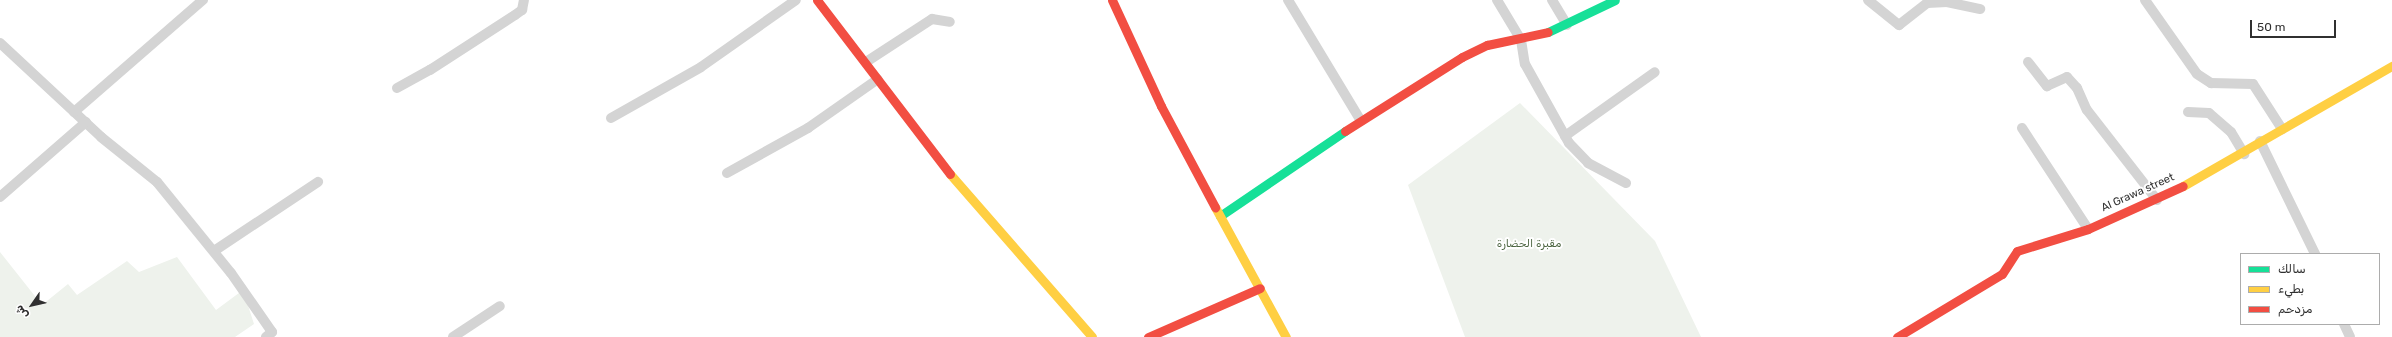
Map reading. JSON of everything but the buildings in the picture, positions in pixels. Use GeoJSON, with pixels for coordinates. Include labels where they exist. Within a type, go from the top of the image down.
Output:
{"type":"FeatureCollection","features":[{"type":"Feature","properties":{"kind":"street"},"geometry":{"type":"LineString","coordinates":[[74,112],[203,0]]}},
{"type":"Feature","properties":{"kind":"street"},"geometry":{"type":"LineString","coordinates":[[397,88],[430,70],[515,15],[522,10],[524,0]]}},
{"type":"Feature","properties":{"kind":"street"},"geometry":{"type":"LineString","coordinates":[[611,118],[701,67],[796,0]]}},
{"type":"Feature","properties":{"kind":"street"},"geometry":{"type":"LineString","coordinates":[[817,0],[866,62],[961,189],[1092,337]]}},
{"type":"Feature","properties":{"kind":"street"},"geometry":{"type":"LineString","coordinates":[[1112,0],[1161,106],[1286,337]]}},
{"type":"Feature","properties":{"kind":"street"},"geometry":{"type":"LineString","coordinates":[[1288,0],[1361,121]]}},
{"type":"Feature","properties":{"kind":"street"},"geometry":{"type":"LineString","coordinates":[[1497,0],[1521,40],[1525,64],[1565,136],[1588,163],[1626,183]]}},
{"type":"Feature","properties":{"kind":"street"},"geometry":{"type":"LineString","coordinates":[[1552,0],[1568,24]]}},
{"type":"Feature","properties":{"kind":"street"},"geometry":{"type":"LineString","coordinates":[[1868,0],[1899,25],[1927,3],[1947,2],[1980,9]]}},
{"type":"Feature","properties":{"kind":"street"},"geometry":{"type":"LineString","coordinates":[[2145,0],[2197,74],[2211,83],[2253,84],[2282,129]]}},
{"type":"Feature","properties":{"kind":"street"},"geometry":{"type":"LineString","coordinates":[[1220,216],[1361,121],[1476,50],[1521,40],[1568,24],[1611,1]]}},
{"type":"Feature","properties":{"kind":"street"},"geometry":{"type":"LineString","coordinates":[[866,62],[932,19],[950,22]]}},
{"type":"Feature","properties":{"kind":"street"},"geometry":{"type":"LineString","coordinates":[[0,44],[74,112],[157,182],[214,251],[272,335]]}},
{"type":"Feature","properties":{"kind":"street"},"geometry":{"type":"LineString","coordinates":[[2028,62],[2047,86],[2067,77],[2077,88],[2086,110],[2157,200]]}},
{"type":"Feature","properties":{"kind":"street","name":"Al Grawa street"},"geometry":{"type":"LineString","coordinates":[[1897,337],[2002,274],[2017,251],[2088,229],[2157,200],[2244,154],[2260,141],[2392,66]]}},
{"type":"Feature","properties":{"kind":"street"},"geometry":{"type":"LineString","coordinates":[[1565,136],[1655,72]]}},
{"type":"Feature","properties":{"kind":"street"},"geometry":{"type":"LineString","coordinates":[[727,172],[808,128],[878,79]]}},
{"type":"Feature","properties":{"kind":"street"},"geometry":{"type":"LineString","coordinates":[[2188,112],[2209,113],[2231,132],[2244,154]]}},
{"type":"Feature","properties":{"kind":"street"},"geometry":{"type":"LineString","coordinates":[[0,197],[86,122]]}},
{"type":"Feature","properties":{"kind":"street"},"geometry":{"type":"LineString","coordinates":[[2022,128],[2088,229]]}},
{"type":"Feature","properties":{"kind":"street"},"geometry":{"type":"LineString","coordinates":[[2260,141],[2315,253]]}},
{"type":"Feature","properties":{"kind":"street"},"geometry":{"type":"LineString","coordinates":[[214,251],[318,182]]}},
{"type":"Feature","properties":{"kind":"street"},"geometry":{"type":"LineString","coordinates":[[1148,337],[1260,288]]}},
{"type":"Feature","properties":{"kind":"street"},"geometry":{"type":"LineString","coordinates":[[453,337],[500,306]]}},
{"type":"Feature","properties":{"kind":"street"},"geometry":{"type":"LineString","coordinates":[[2344,325],[2350,337]]}},
{"type":"Feature","properties":{"kind":"green space","name":"مقبرة الحضارة"},"geometry":{"type":"Polygon","coordinates":[[[1520,103],[1655,241],[1701,337],[1465,337],[1408,185],[1520,103]]]}},
{"type":"Feature","properties":{"kind":"green space"},"geometry":{"type":"Polygon","coordinates":[[[0,252],[42,305],[68,284],[77,295],[127,261],[139,272],[177,257],[216,310],[243,290],[254,324],[235,337],[0,337],[0,252]]]}},
{"type":"Feature","properties":{"kind":"traffic: fast"},"geometry":{"type":"LineString","coordinates":[[1548,32],[1615,0]]}},
{"type":"Feature","properties":{"kind":"traffic: fast"},"geometry":{"type":"LineString","coordinates":[[1220,216],[1345,131]]}},
{"type":"Feature","properties":{"kind":"traffic: slow"},"geometry":{"type":"LineString","coordinates":[[2183,186],[2392,66]]}},
{"type":"Feature","properties":{"kind":"traffic: slow"},"geometry":{"type":"LineString","coordinates":[[950,174],[1092,337]]}},
{"type":"Feature","properties":{"kind":"traffic: slow"},"geometry":{"type":"LineString","coordinates":[[1215,207],[1286,337]]}},
{"type":"Feature","properties":{"kind":"traffic: jam"},"geometry":{"type":"LineString","coordinates":[[817,0],[950,174]]}},
{"type":"Feature","properties":{"kind":"traffic: jam"},"geometry":{"type":"LineString","coordinates":[[1112,0],[1161,106],[1215,207]]}},
{"type":"Feature","properties":{"kind":"traffic: jam"},"geometry":{"type":"LineString","coordinates":[[1345,131],[1462,57],[1487,45],[1548,32]]}},
{"type":"Feature","properties":{"kind":"traffic: jam"},"geometry":{"type":"LineString","coordinates":[[1897,337],[2002,274],[2017,251],[2088,229],[2183,186]]}},
{"type":"Feature","properties":{"kind":"traffic: jam"},"geometry":{"type":"LineString","coordinates":[[1148,337],[1260,288]]}}]}
